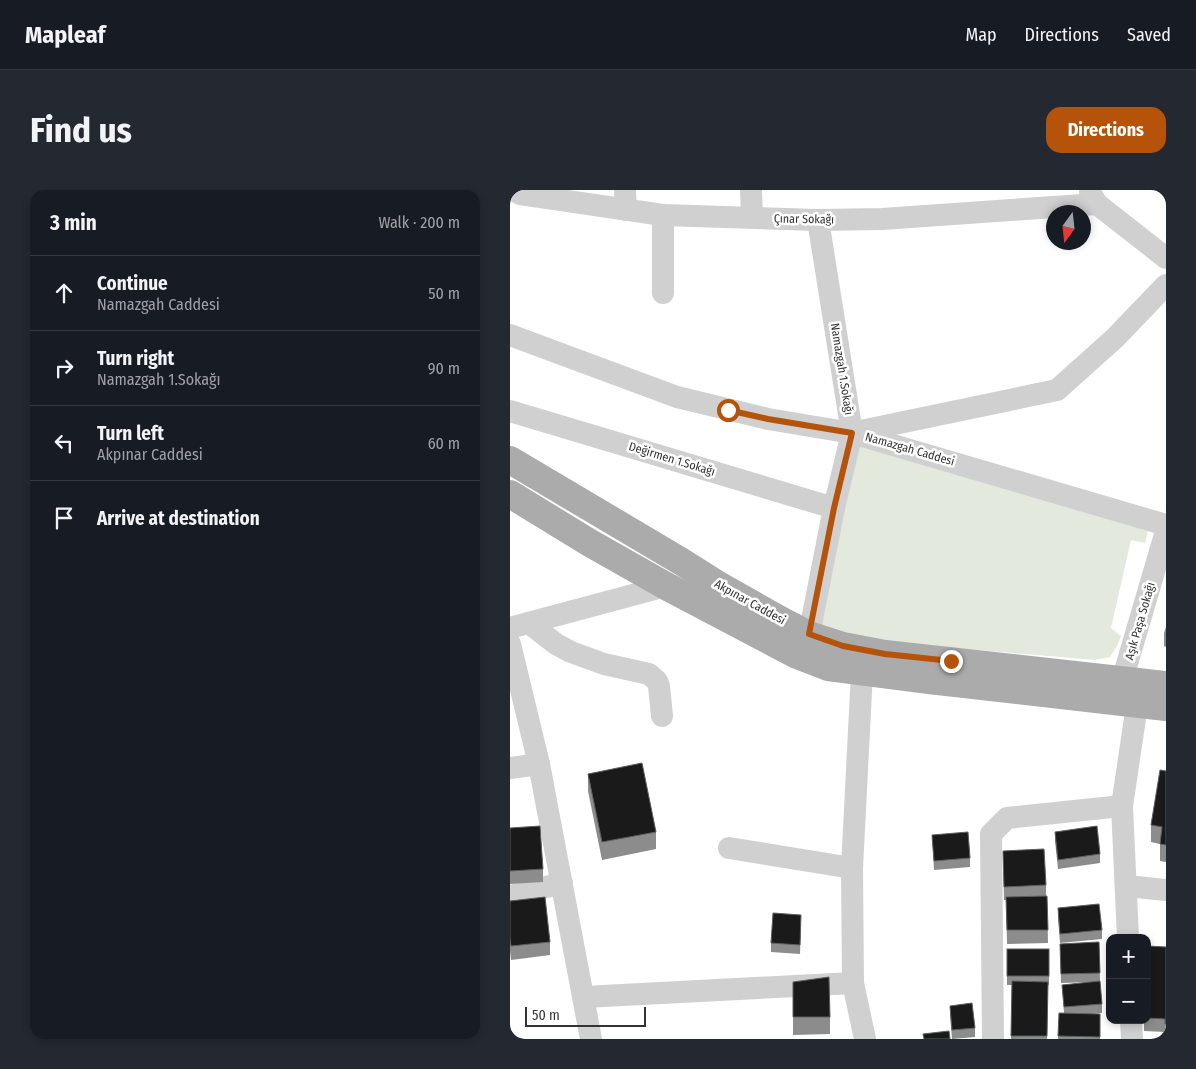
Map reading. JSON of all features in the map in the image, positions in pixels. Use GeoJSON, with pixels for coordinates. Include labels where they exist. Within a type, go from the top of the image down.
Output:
{"type":"FeatureCollection","features":[{"type":"Feature","properties":{"kind":"main road","name":"Akpınar Caddesi"},"geometry":{"type":"LineString","coordinates":[[510,460],[720,586],[809,634],[843,646],[885,654],[1166,685]]}},
{"type":"Feature","properties":{"kind":"main road","name":"Akpınar Caddesi"},"geometry":{"type":"LineString","coordinates":[[510,494],[590,543],[666,586],[797,655],[828,667],[1166,707]]}},
{"type":"Feature","properties":{"kind":"street","name":"Çınar Sokağı"},"geometry":{"type":"LineString","coordinates":[[513,190],[520,194],[626,200],[663,214],[818,220],[882,219],[1093,197]]}},
{"type":"Feature","properties":{"kind":"street"},"geometry":{"type":"LineString","coordinates":[[751,190],[752,217]]}},
{"type":"Feature","properties":{"kind":"street"},"geometry":{"type":"LineString","coordinates":[[1093,197],[1166,258]]}},
{"type":"Feature","properties":{"kind":"street"},"geometry":{"type":"LineString","coordinates":[[663,214],[663,294]]}},
{"type":"Feature","properties":{"kind":"street","name":"Namazgah 1.Sokağı"},"geometry":{"type":"LineString","coordinates":[[809,634],[834,508],[852,433],[818,220]]}},
{"type":"Feature","properties":{"kind":"street"},"geometry":{"type":"LineString","coordinates":[[852,433],[1057,390],[1115,338],[1166,285]]}},
{"type":"Feature","properties":{"kind":"street","name":"Namazgah Caddesi"},"geometry":{"type":"LineString","coordinates":[[510,336],[677,397],[768,419],[852,433],[1166,525]]}},
{"type":"Feature","properties":{"kind":"street","name":"Değirmen 1.Sokağı"},"geometry":{"type":"LineString","coordinates":[[510,411],[834,508]]}},
{"type":"Feature","properties":{"kind":"street","name":"Aşık Paşa Sokağı"},"geometry":{"type":"LineString","coordinates":[[1122,681],[1166,531]]}},
{"type":"Feature","properties":{"kind":"street"},"geometry":{"type":"LineString","coordinates":[[520,626],[666,586]]}},
{"type":"Feature","properties":{"kind":"street"},"geometry":{"type":"LineString","coordinates":[[520,626],[571,652],[604,664],[649,674],[657,681],[659,686],[662,716]]}},
{"type":"Feature","properties":{"kind":"street"},"geometry":{"type":"LineString","coordinates":[[510,644],[539,764],[591,1039]]}},
{"type":"Feature","properties":{"kind":"street"},"geometry":{"type":"LineString","coordinates":[[862,672],[852,868],[853,983],[865,1039]]}},
{"type":"Feature","properties":{"kind":"street"},"geometry":{"type":"LineString","coordinates":[[1128,934],[1122,806],[1137,705]]}},
{"type":"Feature","properties":{"kind":"street"},"geometry":{"type":"LineString","coordinates":[[510,768],[539,764]]}},
{"type":"Feature","properties":{"kind":"street"},"geometry":{"type":"LineString","coordinates":[[993,1039],[990,834],[1007,818],[1122,806]]}},
{"type":"Feature","properties":{"kind":"street"},"geometry":{"type":"LineString","coordinates":[[729,848],[852,868]]}},
{"type":"Feature","properties":{"kind":"street"},"geometry":{"type":"LineString","coordinates":[[510,896],[562,883]]}},
{"type":"Feature","properties":{"kind":"street"},"geometry":{"type":"LineString","coordinates":[[1127,886],[1166,890]]}},
{"type":"Feature","properties":{"kind":"street"},"geometry":{"type":"LineString","coordinates":[[584,997],[853,983]]}},
{"type":"Feature","properties":{"kind":"street"},"geometry":{"type":"LineString","coordinates":[[1131,1024],[1132,1039]]}},
{"type":"Feature","properties":{"kind":"shaded area"},"geometry":{"type":"Polygon","coordinates":[[[859,445],[1148,531],[1145,543],[1131,540],[1111,628],[1121,636],[1110,657],[1095,660],[872,641],[818,629],[859,445]]]}},
{"type":"Feature","properties":{"kind":"building"},"geometry":{"type":"Polygon","coordinates":[[[642,763],[656,832],[602,842],[588,774],[642,763]]]}},
{"type":"Feature","properties":{"kind":"building"},"geometry":{"type":"Polygon","coordinates":[[[1160,770],[1166,771],[1166,845],[1160,844],[1162,827],[1151,825],[1160,770]]]}},
{"type":"Feature","properties":{"kind":"building"},"geometry":{"type":"Polygon","coordinates":[[[540,826],[543,869],[510,871],[510,828],[540,826]]]}},
{"type":"Feature","properties":{"kind":"building"},"geometry":{"type":"Polygon","coordinates":[[[1097,826],[1100,854],[1058,860],[1055,832],[1097,826]]]}},
{"type":"Feature","properties":{"kind":"building"},"geometry":{"type":"Polygon","coordinates":[[[968,832],[970,858],[934,861],[932,835],[968,832]]]}},
{"type":"Feature","properties":{"kind":"building"},"geometry":{"type":"Polygon","coordinates":[[[1044,849],[1046,885],[1004,887],[1003,851],[1044,849]]]}},
{"type":"Feature","properties":{"kind":"building"},"geometry":{"type":"Polygon","coordinates":[[[1047,896],[1048,930],[1007,930],[1006,897],[1047,896]]]}},
{"type":"Feature","properties":{"kind":"building"},"geometry":{"type":"Polygon","coordinates":[[[545,897],[550,942],[511,946],[510,901],[545,897]]]}},
{"type":"Feature","properties":{"kind":"building"},"geometry":{"type":"Polygon","coordinates":[[[1099,904],[1102,930],[1060,934],[1058,908],[1099,904]]]}},
{"type":"Feature","properties":{"kind":"building"},"geometry":{"type":"Polygon","coordinates":[[[773,913],[801,915],[800,945],[771,943],[773,913]]]}},
{"type":"Feature","properties":{"kind":"building"},"geometry":{"type":"Polygon","coordinates":[[[1099,942],[1100,973],[1061,974],[1060,944],[1099,942]]]}},
{"type":"Feature","properties":{"kind":"building"},"geometry":{"type":"Polygon","coordinates":[[[1151,946],[1166,947],[1166,1024],[1165,1019],[1151,1018],[1151,946]]]}},
{"type":"Feature","properties":{"kind":"building"},"geometry":{"type":"Polygon","coordinates":[[[1007,949],[1049,949],[1049,976],[1007,976],[1007,949]]]}},
{"type":"Feature","properties":{"kind":"building"},"geometry":{"type":"Polygon","coordinates":[[[829,977],[830,1017],[793,1017],[793,982],[829,977]]]}},
{"type":"Feature","properties":{"kind":"building"},"geometry":{"type":"Polygon","coordinates":[[[1012,981],[1048,982],[1047,1036],[1011,1036],[1012,981]]]}},
{"type":"Feature","properties":{"kind":"building"},"geometry":{"type":"Polygon","coordinates":[[[1100,981],[1102,1004],[1064,1007],[1062,985],[1100,981]]]}},
{"type":"Feature","properties":{"kind":"building"},"geometry":{"type":"Polygon","coordinates":[[[972,1003],[975,1028],[952,1030],[950,1006],[972,1003]]]}},
{"type":"Feature","properties":{"kind":"building"},"geometry":{"type":"Polygon","coordinates":[[[1059,1013],[1100,1014],[1100,1037],[1058,1036],[1059,1013]]]}},
{"type":"Feature","properties":{"kind":"building"},"geometry":{"type":"Polygon","coordinates":[[[949,1031],[950,1039],[924,1039],[923,1034],[949,1031]]]}},
{"type":"Feature","properties":{"kind":"route"},"geometry":{"type":"LineString","coordinates":[[728,410],[768,419],[852,433],[834,508],[809,634],[843,646],[885,654],[951,661]]}}]}
